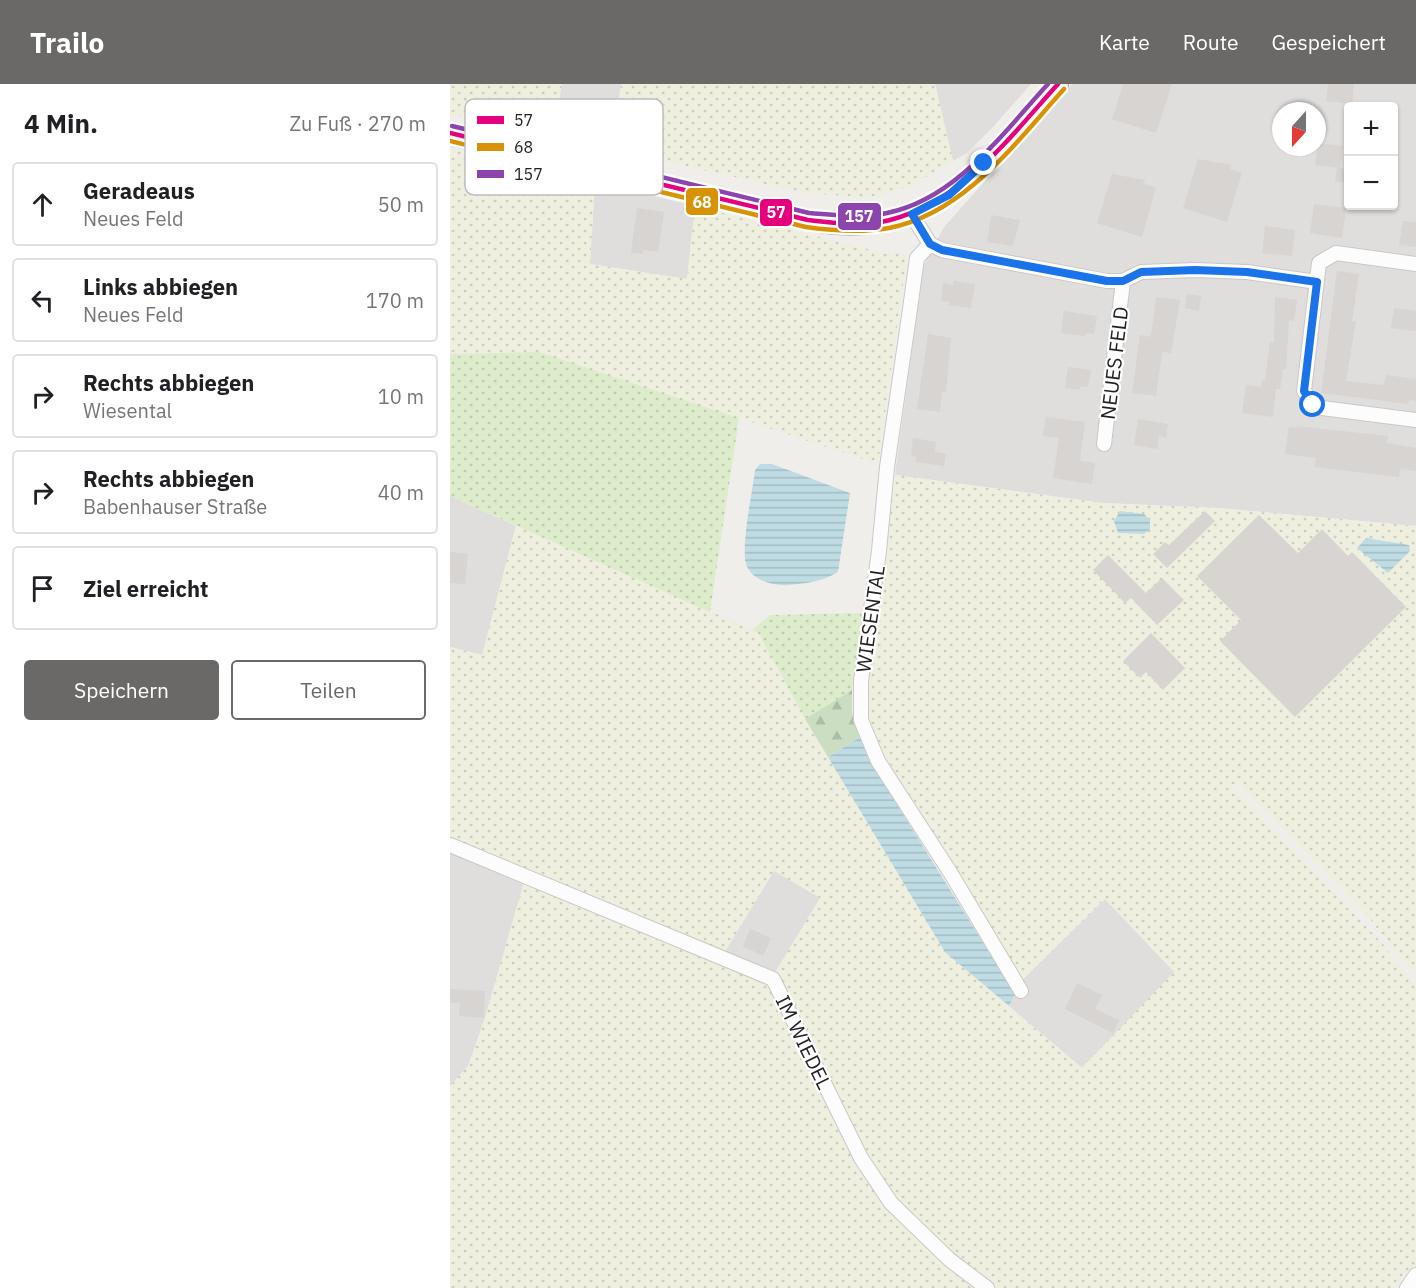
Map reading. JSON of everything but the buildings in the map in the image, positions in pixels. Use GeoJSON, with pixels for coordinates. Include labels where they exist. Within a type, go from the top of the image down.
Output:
{"type":"FeatureCollection","features":[{"type":"Feature","properties":{"kind":"main road"},"geometry":{"type":"LineString","coordinates":[[663,184],[825,223],[865,226],[912,214],[940,200],[966,180],[1058,84]]}},
{"type":"Feature","properties":{"kind":"main road"},"geometry":{"type":"LineString","coordinates":[[450,133],[465,137]]}},
{"type":"Feature","properties":{"kind":"street"},"geometry":{"type":"LineString","coordinates":[[912,214],[930,244]]}},
{"type":"Feature","properties":{"kind":"street","name":"NEUES FELD"},"geometry":{"type":"LineString","coordinates":[[930,244],[952,252],[1107,281],[1123,281],[1141,272],[1195,270],[1247,272],[1317,282]]}},
{"type":"Feature","properties":{"kind":"street","name":"WIESENTAL"},"geometry":{"type":"LineString","coordinates":[[930,244],[917,258],[887,467],[879,551],[861,681],[861,720],[878,761],[950,872],[1021,991]]}},
{"type":"Feature","properties":{"kind":"street"},"geometry":{"type":"LineString","coordinates":[[1416,264],[1336,253],[1319,263],[1304,391],[1306,398],[1322,408],[1416,420]]}},
{"type":"Feature","properties":{"kind":"street","name":"NEUES FELD"},"geometry":{"type":"LineString","coordinates":[[1104,444],[1123,281]]}},
{"type":"Feature","properties":{"kind":"street","name":"IM WIEDEL"},"geometry":{"type":"LineString","coordinates":[[450,845],[773,979],[861,1158],[891,1203],[950,1260],[987,1288]]}},
{"type":"Feature","properties":{"kind":"street"},"geometry":{"type":"LineString","coordinates":[[1407,1288],[1416,1275]]}},
{"type":"Feature","properties":{"kind":"shaded area"},"geometry":{"type":"Polygon","coordinates":[[[562,84],[621,84],[619,99],[559,99],[562,84]]]}},
{"type":"Feature","properties":{"kind":"shaded area"},"geometry":{"type":"Polygon","coordinates":[[[935,84],[1031,84],[967,153],[953,161],[935,84]]]}},
{"type":"Feature","properties":{"kind":"shaded area"},"geometry":{"type":"Polygon","coordinates":[[[1072,84],[1416,84],[1416,526],[1218,508],[1103,503],[895,475],[923,267],[944,227],[1072,84]]]}},
{"type":"Feature","properties":{"kind":"shaded area"},"geometry":{"type":"Polygon","coordinates":[[[594,195],[649,195],[695,206],[687,279],[590,264],[594,195]]]}},
{"type":"Feature","properties":{"kind":"shaded area"},"geometry":{"type":"Polygon","coordinates":[[[450,496],[516,526],[482,655],[450,647],[450,496]]]}},
{"type":"Feature","properties":{"kind":"shaded area"},"geometry":{"type":"Polygon","coordinates":[[[450,850],[525,879],[485,1018],[468,1066],[450,1086],[450,850]]]}},
{"type":"Feature","properties":{"kind":"shaded area"},"geometry":{"type":"Polygon","coordinates":[[[774,870],[821,898],[774,974],[724,953],[774,870]]]}},
{"type":"Feature","properties":{"kind":"shaded area"},"geometry":{"type":"Polygon","coordinates":[[[1105,899],[1175,972],[1082,1068],[1009,1006],[1022,980],[1105,899]]]}},
{"type":"Feature","properties":{"kind":"green space"},"geometry":{"type":"Polygon","coordinates":[[[450,84],[562,84],[559,99],[465,99],[465,118],[450,114],[450,84]]]}},
{"type":"Feature","properties":{"kind":"green space"},"geometry":{"type":"Polygon","coordinates":[[[621,84],[935,84],[953,161],[911,186],[877,196],[806,193],[663,161],[663,99],[619,99],[621,84]]]}},
{"type":"Feature","properties":{"kind":"green space"},"geometry":{"type":"Polygon","coordinates":[[[450,148],[465,152],[465,195],[594,195],[590,264],[687,279],[695,206],[880,252],[907,255],[878,464],[539,352],[450,354],[450,148]]]}},
{"type":"Feature","properties":{"kind":"green space"},"geometry":{"type":"Polygon","coordinates":[[[539,352],[739,418],[710,612],[450,496],[450,354],[539,352]]]}},
{"type":"Feature","properties":{"kind":"green space"},"geometry":{"type":"Polygon","coordinates":[[[895,475],[1103,503],[1218,508],[1416,526],[1416,976],[1359,906],[1238,783],[1230,785],[1382,943],[1416,987],[1416,1262],[1394,1288],[997,1288],[953,1255],[895,1198],[866,1155],[774,974],[820,898],[774,871],[724,953],[450,840],[450,647],[482,655],[516,526],[758,632],[805,719],[867,822],[977,980],[1082,1068],[1174,972],[1105,899],[1022,980],[875,739],[865,720],[864,703],[895,475]]]}},
{"type":"Feature","properties":{"kind":"green space"},"geometry":{"type":"Polygon","coordinates":[[[863,613],[852,690],[805,719],[758,632],[752,630],[770,615],[863,613]]]}},
{"type":"Feature","properties":{"kind":"green space"},"geometry":{"type":"Polygon","coordinates":[[[852,690],[852,713],[860,737],[828,757],[805,719],[852,690]]]}},
{"type":"Feature","properties":{"kind":"green space"},"geometry":{"type":"Polygon","coordinates":[[[525,879],[774,988],[856,1158],[980,1288],[450,1288],[450,1086],[468,1066],[485,1018],[525,879]]]}},
{"type":"Feature","properties":{"kind":"water"},"geometry":{"type":"Polygon","coordinates":[[[760,464],[772,464],[850,493],[838,572],[814,581],[782,585],[761,580],[746,566],[745,538],[748,514],[755,470],[760,464]]]}},
{"type":"Feature","properties":{"kind":"water"},"geometry":{"type":"Polygon","coordinates":[[[1120,511],[1144,514],[1150,520],[1150,529],[1144,534],[1118,533],[1114,521],[1120,511]]]}},
{"type":"Feature","properties":{"kind":"water"},"geometry":{"type":"Polygon","coordinates":[[[1366,538],[1409,545],[1410,551],[1388,573],[1357,548],[1366,538]]]}},
{"type":"Feature","properties":{"kind":"water"},"geometry":{"type":"Polygon","coordinates":[[[860,737],[868,758],[1015,994],[1009,1006],[945,952],[828,757],[860,737]]]}},
{"type":"Feature","properties":{"kind":"waterway"},"geometry":{"type":"LineString","coordinates":[[450,144],[465,148]]}},
{"type":"Feature","properties":{"kind":"transit line","name":"157"},"geometry":{"type":"LineString","coordinates":[[663,177],[809,213],[848,216],[887,213],[935,194],[956,179],[995,143],[1048,84]]}},
{"type":"Feature","properties":{"kind":"transit line","name":"57"},"geometry":{"type":"LineString","coordinates":[[663,185],[808,220],[849,224],[890,220],[940,199],[962,183],[1003,146],[1058,84]]}},
{"type":"Feature","properties":{"kind":"transit line","name":"68"},"geometry":{"type":"LineString","coordinates":[[663,192],[806,227],[858,231],[889,228],[916,220],[941,208],[965,192],[1007,153],[1064,89]]}},
{"type":"Feature","properties":{"kind":"transit line","name":"157"},"geometry":{"type":"LineString","coordinates":[[452,126],[465,129]]}},
{"type":"Feature","properties":{"kind":"transit line","name":"57"},"geometry":{"type":"LineString","coordinates":[[450,133],[465,137]]}},
{"type":"Feature","properties":{"kind":"transit line","name":"68"},"geometry":{"type":"LineString","coordinates":[[450,141],[465,145]]}},
{"type":"Feature","properties":{"kind":"route"},"geometry":{"type":"LineString","coordinates":[[984,163],[949,195],[912,214],[919,230],[930,244],[942,250],[1107,281],[1123,281],[1141,272],[1195,270],[1247,272],[1317,282],[1304,391],[1306,398],[1313,405]]}}]}
